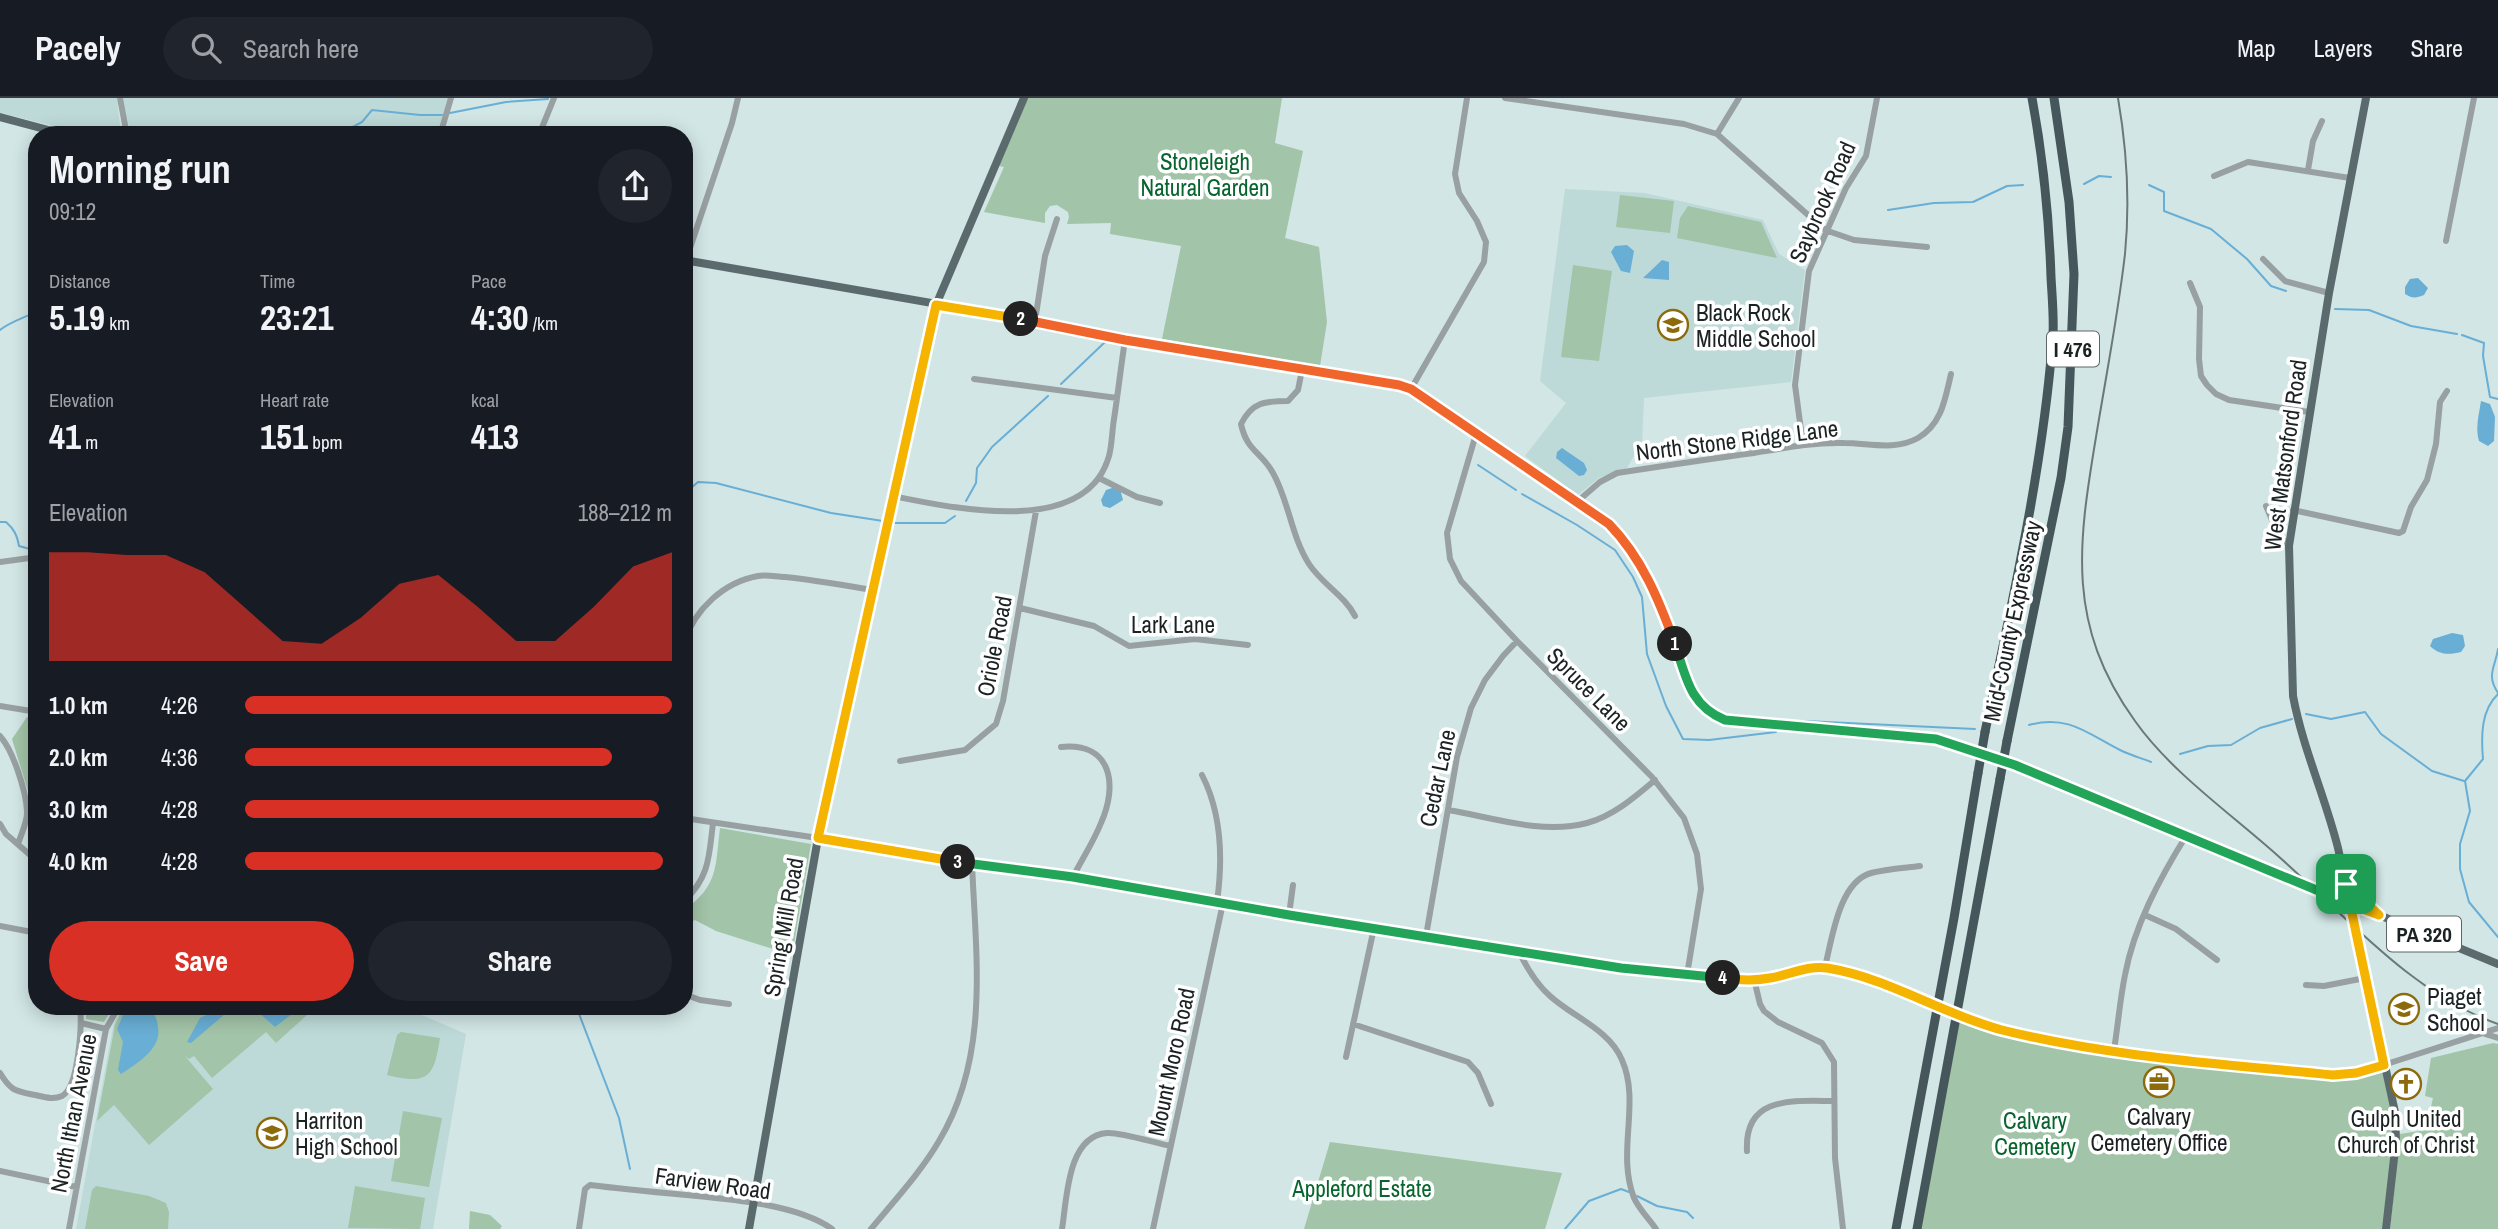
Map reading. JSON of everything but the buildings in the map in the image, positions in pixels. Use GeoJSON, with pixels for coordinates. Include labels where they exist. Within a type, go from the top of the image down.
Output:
{"type":"FeatureCollection","features":[{"type":"Feature","properties":{"kind":"highway","name":"Mid-County Expressway"},"geometry":{"type":"LineString","coordinates":[[1896,1229],[2044,422],[2053,332],[2049,233],[2041,145],[2032,98]]}},
{"type":"Feature","properties":{"kind":"highway","name":"Mid-County Expressway"},"geometry":{"type":"LineString","coordinates":[[1917,1229],[2007,741],[2061,478],[2069,414],[2073,260],[2064,159],[2054,98]]}},
{"type":"Feature","properties":{"kind":"main road","name":"Spring Mill Road"},"geometry":{"type":"LineString","coordinates":[[749,1229],[818,838],[936,305],[1024,98]]}},
{"type":"Feature","properties":{"kind":"main road","name":"West Matsonford Road"},"geometry":{"type":"LineString","coordinates":[[2366,98],[2329,293],[2289,546],[2293,696],[2306,751],[2328,808],[2396,1128],[2386,1229]]}},
{"type":"Feature","properties":{"kind":"main road"},"geometry":{"type":"LineString","coordinates":[[0,117],[34,126]]}},
{"type":"Feature","properties":{"kind":"main road"},"geometry":{"type":"LineString","coordinates":[[693,261],[936,305]]}},
{"type":"Feature","properties":{"kind":"main road","name":"PA 320"},"geometry":{"type":"LineString","coordinates":[[936,305],[1411,389],[1609,524],[1643,570],[1658,597],[1697,702],[1714,716],[1725,720],[1936,739],[2015,765],[2498,964]]}},
{"type":"Feature","properties":{"kind":"main road"},"geometry":{"type":"LineString","coordinates":[[2346,884],[2379,915]]}},
{"type":"Feature","properties":{"kind":"street"},"geometry":{"type":"LineString","coordinates":[[120,98],[125,126]]}},
{"type":"Feature","properties":{"kind":"street"},"geometry":{"type":"LineString","coordinates":[[443,126],[451,98]]}},
{"type":"Feature","properties":{"kind":"street"},"geometry":{"type":"LineString","coordinates":[[543,126],[554,98]]}},
{"type":"Feature","properties":{"kind":"street"},"geometry":{"type":"LineString","coordinates":[[693,237],[738,98]]}},
{"type":"Feature","properties":{"kind":"street"},"geometry":{"type":"LineString","coordinates":[[1411,389],[1484,262],[1486,242],[1477,221],[1459,193],[1455,174],[1467,98]]}},
{"type":"Feature","properties":{"kind":"street"},"geometry":{"type":"LineString","coordinates":[[1505,98],[1684,124],[1717,134],[1825,230],[1854,240],[1927,247]]}},
{"type":"Feature","properties":{"kind":"street"},"geometry":{"type":"LineString","coordinates":[[1717,134],[1739,98]]}},
{"type":"Feature","properties":{"kind":"street","name":"Saybrook Road"},"geometry":{"type":"LineString","coordinates":[[1802,445],[1795,385],[1809,271],[1825,230],[1866,156],[1877,98]]}},
{"type":"Feature","properties":{"kind":"street"},"geometry":{"type":"LineString","coordinates":[[2446,241],[2474,98]]}},
{"type":"Feature","properties":{"kind":"street"},"geometry":{"type":"LineString","coordinates":[[2308,170],[2313,141],[2322,121]]}},
{"type":"Feature","properties":{"kind":"street"},"geometry":{"type":"LineString","coordinates":[[2214,176],[2248,162],[2350,178]]}},
{"type":"Feature","properties":{"kind":"street"},"geometry":{"type":"LineString","coordinates":[[1035,321],[1045,256],[1056,219]]}},
{"type":"Feature","properties":{"kind":"street"},"geometry":{"type":"LineString","coordinates":[[2263,259],[2285,281],[2329,293]]}},
{"type":"Feature","properties":{"kind":"street"},"geometry":{"type":"LineString","coordinates":[[2190,283],[2200,307],[2199,359],[2201,376],[2207,386],[2216,394],[2230,400],[2309,412]]}},
{"type":"Feature","properties":{"kind":"street"},"geometry":{"type":"LineString","coordinates":[[893,496],[951,507],[1036,511],[1081,495],[1099,478],[1109,456],[1125,340]]}},
{"type":"Feature","properties":{"kind":"street"},"geometry":{"type":"LineString","coordinates":[[1302,370],[1298,390],[1288,401],[1266,401],[1247,412],[1241,424],[1244,439],[1273,471],[1298,543],[1309,565],[1349,605],[1355,616]]}},
{"type":"Feature","properties":{"kind":"street","name":"North Stone Ridge Lane"},"geometry":{"type":"LineString","coordinates":[[1578,501],[1600,482],[1617,473],[1802,445],[1895,445],[1916,439],[1927,431],[1942,411],[1951,374]]}},
{"type":"Feature","properties":{"kind":"street"},"geometry":{"type":"LineString","coordinates":[[974,379],[1117,398]]}},
{"type":"Feature","properties":{"kind":"street"},"geometry":{"type":"LineString","coordinates":[[2294,510],[2399,533],[2403,531],[2411,507],[2427,480],[2436,444],[2440,402],[2447,391]]}},
{"type":"Feature","properties":{"kind":"street","name":"Spruce Lane"},"geometry":{"type":"LineString","coordinates":[[1476,434],[1447,533],[1450,559],[1461,581],[1655,780],[1684,818],[1697,853],[1701,889],[1687,975]]}},
{"type":"Feature","properties":{"kind":"street"},"geometry":{"type":"LineString","coordinates":[[1099,478],[1137,497],[1160,503]]}},
{"type":"Feature","properties":{"kind":"street"},"geometry":{"type":"LineString","coordinates":[[2266,506],[2278,534],[2289,546]]}},
{"type":"Feature","properties":{"kind":"street","name":"Oriole Road"},"geometry":{"type":"LineString","coordinates":[[900,761],[965,750],[996,724],[1003,701],[1036,511]]}},
{"type":"Feature","properties":{"kind":"street"},"geometry":{"type":"LineString","coordinates":[[0,562],[28,558]]}},
{"type":"Feature","properties":{"kind":"street"},"geometry":{"type":"LineString","coordinates":[[693,623],[697,614],[709,602],[740,581],[760,575],[817,580],[872,590]]}},
{"type":"Feature","properties":{"kind":"street","name":"Lark Lane"},"geometry":{"type":"LineString","coordinates":[[1020,608],[1094,626],[1129,646],[1195,639],[1248,645]]}},
{"type":"Feature","properties":{"kind":"street","name":"Cedar Lane"},"geometry":{"type":"LineString","coordinates":[[1426,936],[1457,757],[1471,708],[1485,680],[1517,641]]}},
{"type":"Feature","properties":{"kind":"street"},"geometry":{"type":"LineString","coordinates":[[0,706],[28,711]]}},
{"type":"Feature","properties":{"kind":"street"},"geometry":{"type":"LineString","coordinates":[[0,736],[8,748],[19,778],[28,813],[18,844]]}},
{"type":"Feature","properties":{"kind":"street"},"geometry":{"type":"LineString","coordinates":[[1061,747],[1089,749],[1102,759],[1110,777],[1102,822],[1073,877]]}},
{"type":"Feature","properties":{"kind":"street","name":"Mount Moro Road"},"geometry":{"type":"LineString","coordinates":[[1153,1229],[1220,902],[1222,860],[1213,798],[1202,775]]}},
{"type":"Feature","properties":{"kind":"street"},"geometry":{"type":"LineString","coordinates":[[1448,810],[1538,826],[1587,823],[1614,811],[1655,780]]}},
{"type":"Feature","properties":{"kind":"street"},"geometry":{"type":"LineString","coordinates":[[693,819],[972,864],[1073,877],[1289,915],[1621,968],[1754,979],[1825,967],[1863,977],[1972,1021],[2015,1032],[2176,1060],[2333,1075],[2356,1073],[2498,1028]]}},
{"type":"Feature","properties":{"kind":"street"},"geometry":{"type":"LineString","coordinates":[[693,892],[707,872],[713,822]]}},
{"type":"Feature","properties":{"kind":"street"},"geometry":{"type":"LineString","coordinates":[[0,824],[6,834],[28,853]]}},
{"type":"Feature","properties":{"kind":"street"},"geometry":{"type":"LineString","coordinates":[[2114,1050],[2125,974],[2145,915],[2168,866],[2186,836]]}},
{"type":"Feature","properties":{"kind":"street"},"geometry":{"type":"LineString","coordinates":[[870,1229],[938,1143],[958,1103],[968,1073],[974,1043],[977,980],[972,864]]}},
{"type":"Feature","properties":{"kind":"street"},"geometry":{"type":"LineString","coordinates":[[1825,967],[1847,890],[1869,873],[1920,866]]}},
{"type":"Feature","properties":{"kind":"street"},"geometry":{"type":"LineString","coordinates":[[1289,915],[1293,885]]}},
{"type":"Feature","properties":{"kind":"street"},"geometry":{"type":"LineString","coordinates":[[2145,915],[2176,929],[2217,960]]}},
{"type":"Feature","properties":{"kind":"street"},"geometry":{"type":"LineString","coordinates":[[0,926],[28,931]]}},
{"type":"Feature","properties":{"kind":"street"},"geometry":{"type":"LineString","coordinates":[[1346,1057],[1374,928]]}},
{"type":"Feature","properties":{"kind":"street"},"geometry":{"type":"LineString","coordinates":[[1519,952],[1531,974],[1550,996],[1609,1041],[1622,1058],[1630,1085],[1627,1162],[1633,1194],[1656,1229]]}},
{"type":"Feature","properties":{"kind":"street"},"geometry":{"type":"LineString","coordinates":[[2306,985],[2324,986],[2365,978]]}},
{"type":"Feature","properties":{"kind":"street"},"geometry":{"type":"LineString","coordinates":[[1754,979],[1759,1004],[1771,1018],[1815,1038],[1828,1050],[1834,1062],[1835,1158],[1843,1229]]}},
{"type":"Feature","properties":{"kind":"street"},"geometry":{"type":"LineString","coordinates":[[693,997],[729,1004]]}},
{"type":"Feature","properties":{"kind":"street"},"geometry":{"type":"LineString","coordinates":[[0,1073],[8,1086],[15,1091],[52,1098],[69,1091],[74,1078],[81,1015]]}},
{"type":"Feature","properties":{"kind":"street","name":"North Ithan Avenue"},"geometry":{"type":"LineString","coordinates":[[69,1229],[106,1029],[114,1015]]}},
{"type":"Feature","properties":{"kind":"street"},"geometry":{"type":"LineString","coordinates":[[82,1023],[106,1029]]}},
{"type":"Feature","properties":{"kind":"street"},"geometry":{"type":"LineString","coordinates":[[1353,1024],[1468,1062],[1478,1073],[1491,1104]]}},
{"type":"Feature","properties":{"kind":"street"},"geometry":{"type":"LineString","coordinates":[[2483,1033],[2498,1038]]}},
{"type":"Feature","properties":{"kind":"street"},"geometry":{"type":"LineString","coordinates":[[1747,1151],[1746,1135],[1749,1126],[1769,1107],[1792,1101],[1834,1101]]}},
{"type":"Feature","properties":{"kind":"street"},"geometry":{"type":"LineString","coordinates":[[1062,1229],[1074,1161],[1080,1146],[1091,1137],[1108,1132],[1171,1146]]}},
{"type":"Feature","properties":{"kind":"street"},"geometry":{"type":"LineString","coordinates":[[0,1171],[76,1187]]}},
{"type":"Feature","properties":{"kind":"street","name":"Farview Road"},"geometry":{"type":"LineString","coordinates":[[579,1229],[587,1186],[754,1202],[791,1212],[832,1229]]}},
{"type":"Feature","properties":{"kind":"shaded area"},"geometry":{"type":"Polygon","coordinates":[[[0,98],[117,98],[120,126],[54,126],[0,113],[0,98]]]}},
{"type":"Feature","properties":{"kind":"shaded area"},"geometry":{"type":"Polygon","coordinates":[[[123,98],[448,98],[440,126],[129,126],[123,98]]]}},
{"type":"Feature","properties":{"kind":"shaded area","name":"Black Rock Middle School"},"geometry":{"type":"Polygon","coordinates":[[[1565,189],[1645,193],[1763,220],[1779,254],[1805,270],[1791,382],[1644,398],[1642,442],[1627,468],[1599,478],[1578,495],[1525,456],[1566,403],[1540,381],[1565,189]]]}},
{"type":"Feature","properties":{"kind":"shaded area","name":"Harriton High School"},"geometry":{"type":"Polygon","coordinates":[[[118,1015],[422,1015],[466,1034],[433,1229],[76,1229],[114,1024],[118,1015]]]}},
{"type":"Feature","properties":{"kind":"green space","name":"Stoneleigh Natural Garden"},"geometry":{"type":"Polygon","coordinates":[[[1028,98],[1282,98],[1275,143],[1303,151],[1285,238],[1319,247],[1327,322],[1320,366],[1162,339],[1181,246],[1110,234],[1111,223],[1067,224],[1068,212],[1057,205],[1050,206],[1045,213],[1045,223],[984,212],[1004,167],[999,166],[1028,98]]]}},
{"type":"Feature","properties":{"kind":"green space"},"geometry":{"type":"Polygon","coordinates":[[[1620,195],[1674,201],[1670,233],[1616,227],[1620,195]]]}},
{"type":"Feature","properties":{"kind":"green space"},"geometry":{"type":"Polygon","coordinates":[[[1688,206],[1761,222],[1777,258],[1677,238],[1680,218],[1688,206]]]}},
{"type":"Feature","properties":{"kind":"green space"},"geometry":{"type":"Polygon","coordinates":[[[1573,265],[1612,271],[1599,361],[1561,357],[1573,265]]]}},
{"type":"Feature","properties":{"kind":"green space"},"geometry":{"type":"Polygon","coordinates":[[[28,717],[28,791],[12,739],[28,717]]]}},
{"type":"Feature","properties":{"kind":"green space"},"geometry":{"type":"Polygon","coordinates":[[[720,828],[811,844],[792,955],[693,921],[693,903],[704,892],[716,864],[720,828]]]}},
{"type":"Feature","properties":{"kind":"green space"},"geometry":{"type":"Polygon","coordinates":[[[86,1015],[108,1015],[104,1022],[86,1019],[86,1015]]]}},
{"type":"Feature","properties":{"kind":"green space"},"geometry":{"type":"Polygon","coordinates":[[[120,1015],[307,1015],[276,1043],[266,1032],[212,1078],[194,1056],[189,1059],[185,1056],[213,1089],[149,1145],[114,1105],[97,1121],[115,1025],[120,1015]]]}},
{"type":"Feature","properties":{"kind":"green space","name":"Calvary Cemetery"},"geometry":{"type":"Polygon","coordinates":[[[1955,1020],[2177,1060],[2333,1075],[2384,1065],[2395,1112],[2386,1229],[1917,1229],[1955,1020]]]}},
{"type":"Feature","properties":{"kind":"green space"},"geometry":{"type":"Polygon","coordinates":[[[401,1032],[440,1038],[435,1062],[427,1075],[412,1079],[387,1075],[397,1035],[401,1032]]]}},
{"type":"Feature","properties":{"kind":"green space"},"geometry":{"type":"Polygon","coordinates":[[[2498,1044],[2498,1229],[2390,1229],[2400,1134],[2426,1130],[2433,1098],[2425,1096],[2431,1058],[2498,1044]]]}},
{"type":"Feature","properties":{"kind":"green space"},"geometry":{"type":"Polygon","coordinates":[[[403,1111],[442,1118],[429,1187],[391,1181],[403,1111]]]}},
{"type":"Feature","properties":{"kind":"green space","name":"Appleford Estate"},"geometry":{"type":"Polygon","coordinates":[[[1330,1142],[1562,1173],[1545,1229],[1304,1229],[1330,1142]]]}},
{"type":"Feature","properties":{"kind":"green space"},"geometry":{"type":"Polygon","coordinates":[[[96,1186],[149,1196],[166,1203],[169,1212],[168,1229],[85,1229],[92,1190],[96,1186]]]}},
{"type":"Feature","properties":{"kind":"green space"},"geometry":{"type":"Polygon","coordinates":[[[355,1186],[425,1198],[420,1229],[348,1228],[355,1186]]]}},
{"type":"Feature","properties":{"kind":"green space"},"geometry":{"type":"Polygon","coordinates":[[[470,1211],[490,1215],[502,1226],[500,1229],[469,1229],[470,1211]]]}},
{"type":"Feature","properties":{"kind":"water"},"geometry":{"type":"Polygon","coordinates":[[[1627,245],[1634,251],[1630,273],[1621,271],[1611,252],[1615,246],[1627,245]]]}},
{"type":"Feature","properties":{"kind":"water"},"geometry":{"type":"Polygon","coordinates":[[[1662,260],[1669,262],[1669,280],[1643,278],[1662,260]]]}},
{"type":"Feature","properties":{"kind":"water"},"geometry":{"type":"Polygon","coordinates":[[[2418,278],[2428,288],[2424,295],[2414,298],[2405,294],[2405,287],[2410,279],[2418,278]]]}},
{"type":"Feature","properties":{"kind":"water"},"geometry":{"type":"Polygon","coordinates":[[[2481,401],[2490,404],[2495,417],[2494,441],[2488,446],[2479,441],[2478,436],[2481,401]]]}},
{"type":"Feature","properties":{"kind":"water"},"geometry":{"type":"Polygon","coordinates":[[[1562,448],[1584,463],[1587,470],[1584,475],[1579,476],[1556,458],[1557,452],[1562,448]]]}},
{"type":"Feature","properties":{"kind":"water"},"geometry":{"type":"Polygon","coordinates":[[[1120,489],[1123,500],[1110,508],[1103,506],[1101,500],[1106,490],[1120,489]]]}},
{"type":"Feature","properties":{"kind":"water"},"geometry":{"type":"Polygon","coordinates":[[[2452,633],[2463,635],[2465,646],[2461,652],[2444,654],[2430,646],[2433,639],[2452,633]]]}},
{"type":"Feature","properties":{"kind":"water"},"geometry":{"type":"Polygon","coordinates":[[[123,1015],[155,1015],[158,1027],[158,1035],[152,1049],[121,1074],[118,1070],[123,1042],[117,1029],[123,1015]]]}},
{"type":"Feature","properties":{"kind":"water"},"geometry":{"type":"Polygon","coordinates":[[[206,1015],[224,1015],[191,1043],[187,1042],[200,1018],[206,1015]]]}},
{"type":"Feature","properties":{"kind":"water"},"geometry":{"type":"Polygon","coordinates":[[[261,1015],[291,1015],[275,1027],[261,1015]]]}},
{"type":"Feature","properties":{"kind":"waterway"},"geometry":{"type":"LineString","coordinates":[[450,113],[506,102],[548,99]]}},
{"type":"Feature","properties":{"kind":"waterway"},"geometry":{"type":"LineString","coordinates":[[355,126],[372,110],[442,115]]}},
{"type":"Feature","properties":{"kind":"waterway"},"geometry":{"type":"LineString","coordinates":[[2084,184],[2099,176],[2111,177]]}},
{"type":"Feature","properties":{"kind":"waterway"},"geometry":{"type":"LineString","coordinates":[[1888,210],[1934,203],[1973,202],[2007,186],[2023,185]]}},
{"type":"Feature","properties":{"kind":"waterway"},"geometry":{"type":"LineString","coordinates":[[2149,185],[2164,192],[2164,211],[2211,229],[2247,259],[2271,286],[2286,291]]}},
{"type":"Feature","properties":{"kind":"waterway"},"geometry":{"type":"LineString","coordinates":[[2335,309],[2369,310],[2411,326],[2457,334]]}},
{"type":"Feature","properties":{"kind":"waterway"},"geometry":{"type":"LineString","coordinates":[[0,330],[28,315]]}},
{"type":"Feature","properties":{"kind":"waterway"},"geometry":{"type":"LineString","coordinates":[[2462,335],[2484,343],[2483,356],[2490,397],[2498,399]]}},
{"type":"Feature","properties":{"kind":"waterway"},"geometry":{"type":"LineString","coordinates":[[1061,384],[1105,342]]}},
{"type":"Feature","properties":{"kind":"waterway"},"geometry":{"type":"LineString","coordinates":[[966,501],[976,483],[977,468],[992,447],[1048,396]]}},
{"type":"Feature","properties":{"kind":"waterway"},"geometry":{"type":"LineString","coordinates":[[1478,465],[1516,490]]}},
{"type":"Feature","properties":{"kind":"waterway"},"geometry":{"type":"LineString","coordinates":[[693,486],[698,482],[716,483],[831,513],[883,521]]}},
{"type":"Feature","properties":{"kind":"waterway"},"geometry":{"type":"LineString","coordinates":[[1522,494],[1615,550],[1633,577],[1642,597],[1647,654],[1666,706],[1683,739],[1709,740],[1776,732]]}},
{"type":"Feature","properties":{"kind":"waterway"},"geometry":{"type":"LineString","coordinates":[[892,523],[945,523],[955,516]]}},
{"type":"Feature","properties":{"kind":"waterway"},"geometry":{"type":"LineString","coordinates":[[0,522],[6,522],[11,527],[19,546],[28,548]]}},
{"type":"Feature","properties":{"kind":"waterway"},"geometry":{"type":"LineString","coordinates":[[2498,649],[2492,671],[2494,687],[2498,693]]}},
{"type":"Feature","properties":{"kind":"waterway"},"geometry":{"type":"LineString","coordinates":[[2498,694],[2492,700],[2485,716],[2482,733],[2483,759],[2465,781],[2470,811],[2460,844],[2460,869],[2469,902],[2498,937]]}},
{"type":"Feature","properties":{"kind":"waterway"},"geometry":{"type":"LineString","coordinates":[[2306,714],[2331,719],[2365,712],[2381,734],[2432,771],[2464,781]]}},
{"type":"Feature","properties":{"kind":"waterway"},"geometry":{"type":"LineString","coordinates":[[2180,754],[2208,746],[2231,745],[2260,728],[2292,719]]}},
{"type":"Feature","properties":{"kind":"waterway"},"geometry":{"type":"LineString","coordinates":[[1805,721],[1975,729]]}},
{"type":"Feature","properties":{"kind":"waterway"},"geometry":{"type":"LineString","coordinates":[[2029,725],[2055,722],[2077,727],[2124,752],[2151,762]]}},
{"type":"Feature","properties":{"kind":"waterway"},"geometry":{"type":"LineString","coordinates":[[579,1015],[619,1118],[630,1169]]}},
{"type":"Feature","properties":{"kind":"waterway"},"geometry":{"type":"LineString","coordinates":[[1565,1229],[1589,1201],[1621,1189],[1629,1192]]}},
{"type":"Feature","properties":{"kind":"waterway"},"geometry":{"type":"LineString","coordinates":[[1637,1196],[1657,1206],[1687,1212],[1693,1218]]}},
{"type":"Feature","properties":{"kind":"tram line"},"geometry":{"type":"LineString","coordinates":[[2118,98],[2127,176],[2125,254],[2090,476],[2082,549],[2083,584],[2097,651],[2113,686],[2135,721],[2183,775],[2408,973],[2467,1011],[2498,1024]]}},
{"type":"Feature","properties":{"kind":"place","name":"Black Rock Middle School"},"geometry":{"type":"Point","coordinates":[1673,325]}},
{"type":"Feature","properties":{"kind":"place","name":"Piaget School"},"geometry":{"type":"Point","coordinates":[2404,1009]}},
{"type":"Feature","properties":{"kind":"place","name":"Calvary Cemetery Office"},"geometry":{"type":"Point","coordinates":[2159,1082]}},
{"type":"Feature","properties":{"kind":"place","name":"Gulph United Church of Christ"},"geometry":{"type":"Point","coordinates":[2406,1084]}},
{"type":"Feature","properties":{"kind":"place","name":"Harriton High School"},"geometry":{"type":"Point","coordinates":[272,1133]}},
{"type":"Feature","properties":{"kind":"route"},"geometry":{"type":"LineString","coordinates":[[2346,884],[2350,904],[2015,765],[1936,739],[1725,720],[1714,716],[1697,702],[1658,597],[1643,570],[1609,524],[1411,389],[936,305],[818,838],[972,864],[1073,877],[1289,915],[1621,968],[1754,979],[1825,967],[1863,977],[1972,1021],[2003,1030],[2176,1060],[2333,1075],[2347,1075],[2384,1065],[2350,904],[2379,915],[2361,901],[2346,884]]}}]}
